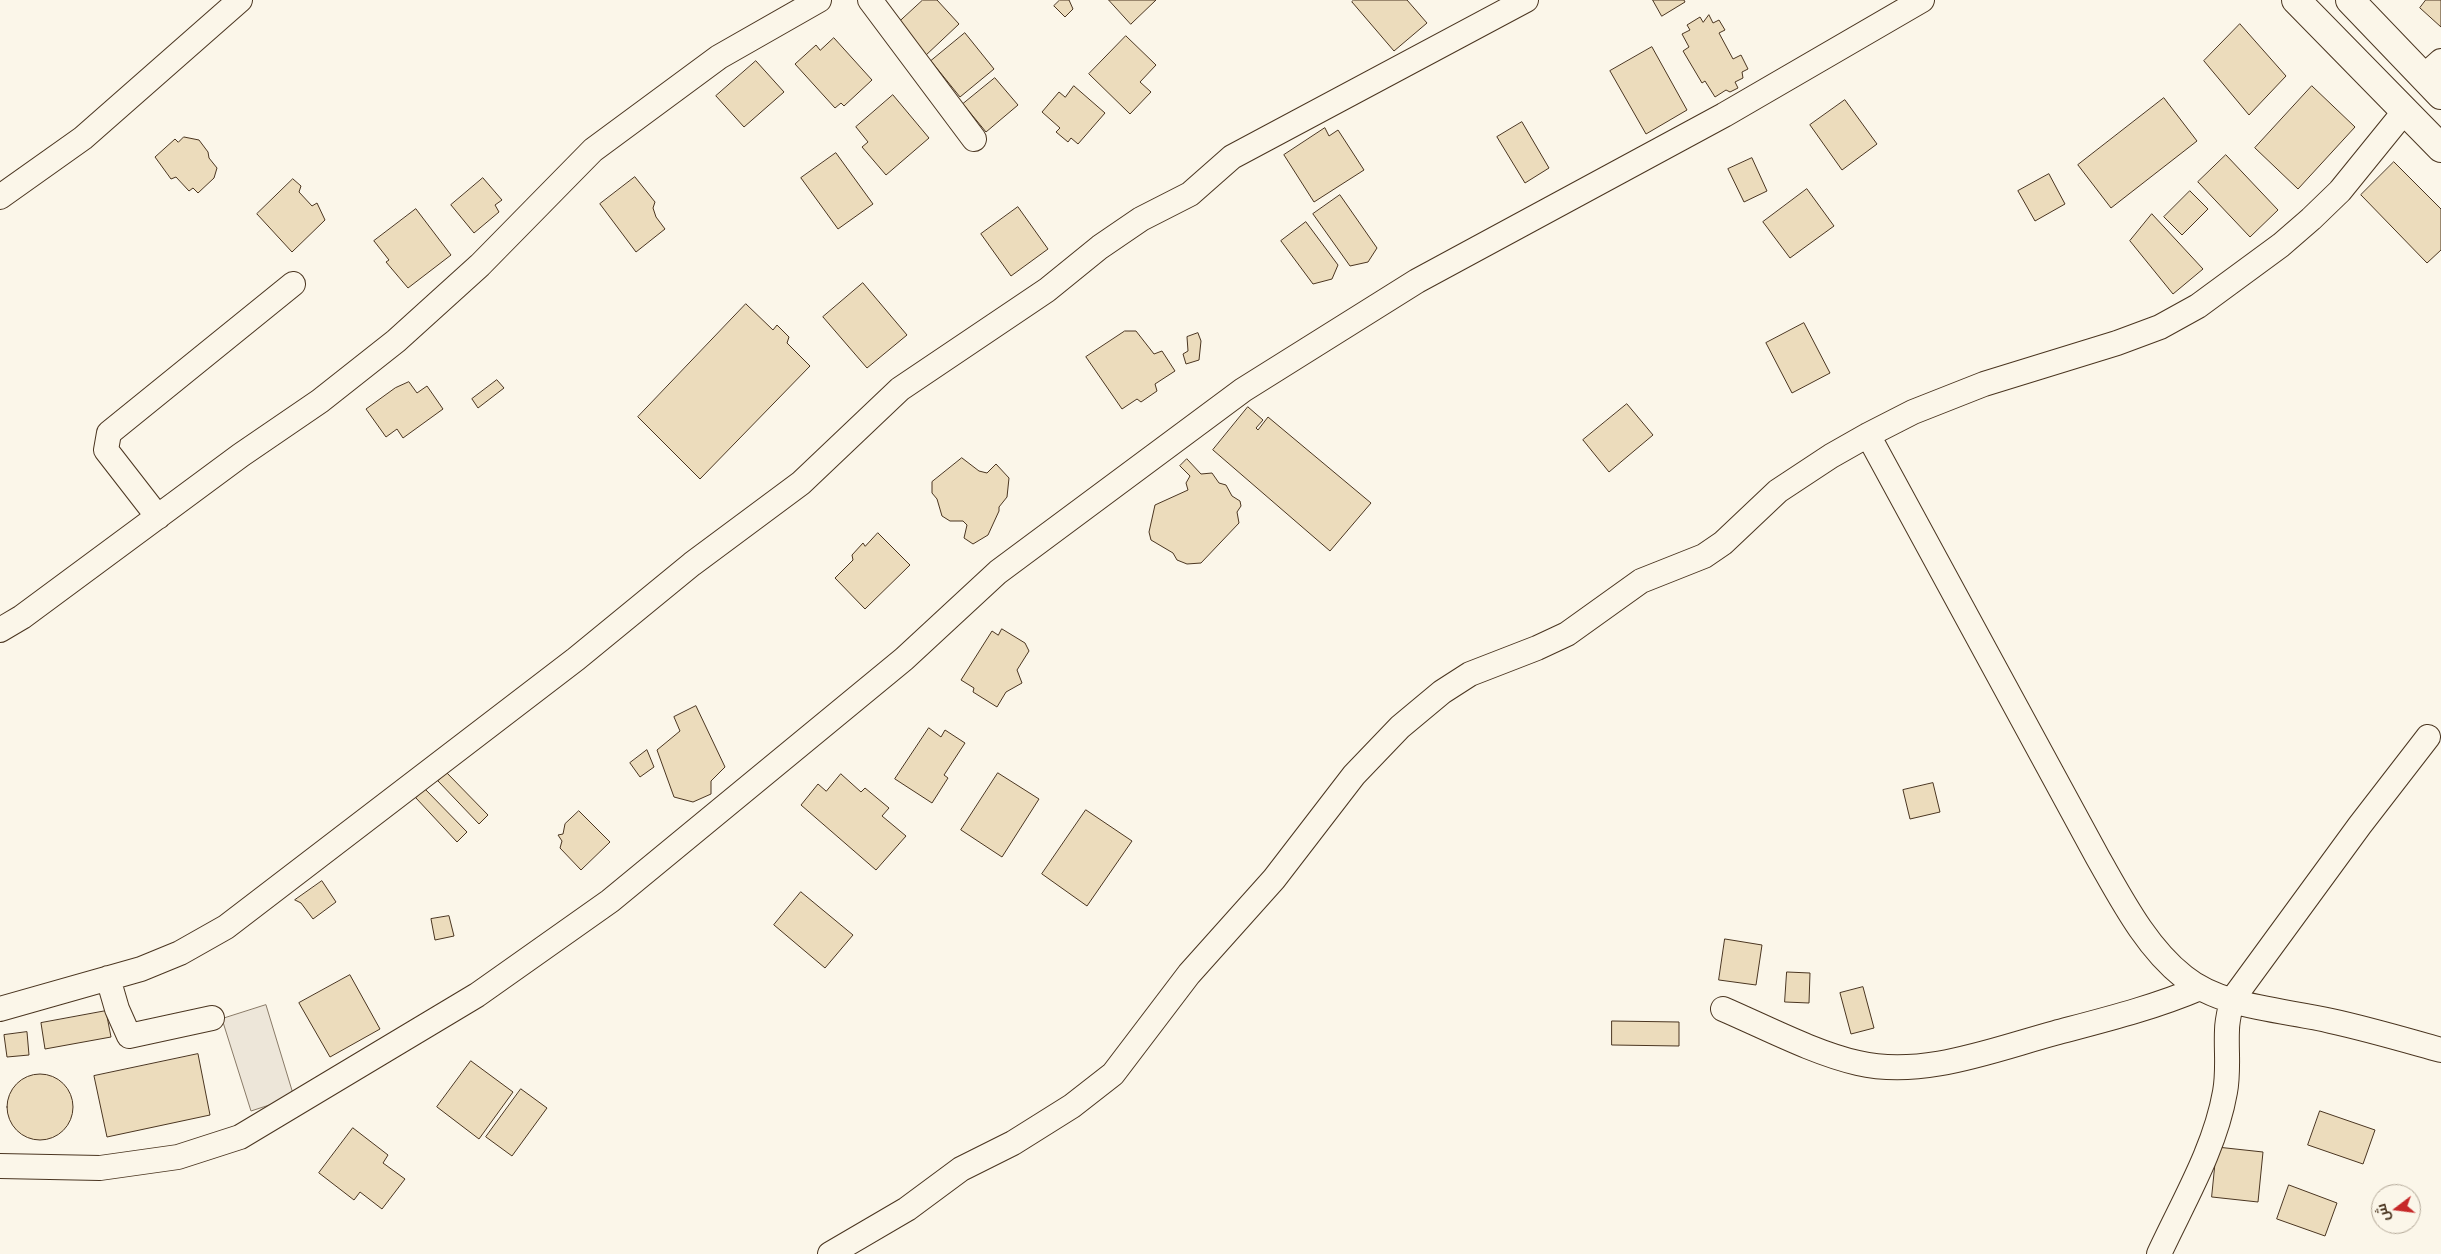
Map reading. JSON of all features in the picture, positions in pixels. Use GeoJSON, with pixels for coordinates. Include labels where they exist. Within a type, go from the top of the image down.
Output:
{"type":"FeatureCollection","features":[{"type":"Feature","properties":{"kind":"highway"},"geometry":{"type":"LineString","coordinates":[[2350,0],[2435,78]]}},
{"type":"Feature","properties":{"kind":"highway"},"geometry":{"type":"LineString","coordinates":[[2314,6],[2404,112],[2441,148]]}},
{"type":"Feature","properties":{"kind":"street"},"geometry":{"type":"LineString","coordinates":[[0,197],[83,138],[240,0]]}},
{"type":"Feature","properties":{"kind":"street"},"geometry":{"type":"LineString","coordinates":[[0,630],[22,617],[241,455],[320,401],[396,341],[480,265],[593,150],[719,57],[819,0]]}},
{"type":"Feature","properties":{"kind":"street"},"geometry":{"type":"LineString","coordinates":[[870,0],[974,139]]}},
{"type":"Feature","properties":{"kind":"street"},"geometry":{"type":"LineString","coordinates":[[0,1009],[141,969],[180,953],[226,927],[576,659],[692,564],[801,483],[900,389],[1047,290],[1100,248],[1142,219],[1190,194],[1232,157],[1526,0]]}},
{"type":"Feature","properties":{"kind":"street"},"geometry":{"type":"LineString","coordinates":[[0,1166],[100,1168],[178,1157],[240,1137],[477,996],[610,901],[904,659],[998,572],[1243,390],[1417,281],[1724,115],[1922,0]]}},
{"type":"Feature","properties":{"kind":"street"},"geometry":{"type":"LineString","coordinates":[[830,1254],[907,1209],[961,1169],[1013,1143],[1072,1106],[1113,1074],[1189,974],[1274,879],[1354,775],[1418,710],[1470,674],[1538,648],[1567,634],[1641,581],[1704,556],[1723,543],[1778,491],[1831,456],[1868,435],[1913,412],[1984,384],[2050,362],[2117,343],[2160,327],[2198,306],[2281,245],[2312,219],[2340,191],[2404,112]]}},
{"type":"Feature","properties":{"kind":"street"},"geometry":{"type":"LineString","coordinates":[[158,517],[106,450],[109,433],[293,284]]}},
{"type":"Feature","properties":{"kind":"street"},"geometry":{"type":"LineString","coordinates":[[1868,435],[2122,901],[2154,948],[2183,977],[2200,988],[2232,1000],[2332,1021],[2441,1050]]}},
{"type":"Feature","properties":{"kind":"street"},"geometry":{"type":"LineString","coordinates":[[2159,1254],[2217,1125],[2225,1092],[2228,1067],[2227,1029],[2232,1000],[2360,825],[2428,737]]}},
{"type":"Feature","properties":{"kind":"street"},"geometry":{"type":"LineString","coordinates":[[108,978],[117,1009],[129,1036],[212,1018]]}},
{"type":"Feature","properties":{"kind":"street"},"geometry":{"type":"LineString","coordinates":[[1724,1009],[1830,1055],[1857,1063],[1888,1068],[1916,1067],[1954,1060],[2157,1006],[2200,988]]}},
{"type":"Feature","properties":{"kind":"shaded area"},"geometry":{"type":"Polygon","coordinates":[[[266,1005],[294,1097],[251,1111],[222,1019],[266,1005]]]}},
{"type":"Feature","properties":{"kind":"building"},"geometry":{"type":"Polygon","coordinates":[[[923,0],[937,0],[959,24],[925,56],[896,25],[923,0]]]}},
{"type":"Feature","properties":{"kind":"building"},"geometry":{"type":"Polygon","coordinates":[[[1060,0],[1069,0],[1073,9],[1065,17],[1054,6],[1060,0]]]}},
{"type":"Feature","properties":{"kind":"building"},"geometry":{"type":"Polygon","coordinates":[[[1109,0],[1156,0],[1131,24],[1109,0]]]}},
{"type":"Feature","properties":{"kind":"building"},"geometry":{"type":"Polygon","coordinates":[[[1354,0],[1407,0],[1427,23],[1394,51],[1352,2],[1354,0]]]}},
{"type":"Feature","properties":{"kind":"building"},"geometry":{"type":"Polygon","coordinates":[[[1653,0],[1684,0],[1685,2],[1662,16],[1653,0]]]}},
{"type":"Feature","properties":{"kind":"building"},"geometry":{"type":"Polygon","coordinates":[[[2426,0],[2441,0],[2441,27],[2420,8],[2426,0]]]}},
{"type":"Feature","properties":{"kind":"building"},"geometry":{"type":"Polygon","coordinates":[[[1709,15],[1713,23],[1719,20],[1725,30],[1719,33],[1733,59],[1741,55],[1748,69],[1742,72],[1743,78],[1735,82],[1738,88],[1730,92],[1726,90],[1715,97],[1705,81],[1702,83],[1683,51],[1689,47],[1682,34],[1690,30],[1687,25],[1700,17],[1703,22],[1709,15]]]}},
{"type":"Feature","properties":{"kind":"building"},"geometry":{"type":"Polygon","coordinates":[[[2240,24],[2286,76],[2249,115],[2204,61],[2240,24]]]}},
{"type":"Feature","properties":{"kind":"building"},"geometry":{"type":"Polygon","coordinates":[[[965,33],[994,69],[960,97],[931,61],[965,33]]]}},
{"type":"Feature","properties":{"kind":"building"},"geometry":{"type":"Polygon","coordinates":[[[1126,36],[1156,65],[1140,82],[1151,92],[1130,114],[1089,74],[1126,36]]]}},
{"type":"Feature","properties":{"kind":"building"},"geometry":{"type":"Polygon","coordinates":[[[834,38],[872,80],[844,106],[841,103],[835,108],[795,64],[816,45],[820,50],[834,38]]]}},
{"type":"Feature","properties":{"kind":"building"},"geometry":{"type":"Polygon","coordinates":[[[1652,47],[1687,110],[1646,134],[1610,71],[1652,47]]]}},
{"type":"Feature","properties":{"kind":"building"},"geometry":{"type":"Polygon","coordinates":[[[756,61],[784,92],[744,127],[716,96],[756,61]]]}},
{"type":"Feature","properties":{"kind":"building"},"geometry":{"type":"Polygon","coordinates":[[[995,78],[1018,105],[986,132],[963,104],[995,78]]]}},
{"type":"Feature","properties":{"kind":"building"},"geometry":{"type":"Polygon","coordinates":[[[1074,86],[1105,113],[1078,144],[1071,138],[1068,142],[1056,132],[1060,128],[1042,112],[1059,92],[1065,97],[1074,86]]]}},
{"type":"Feature","properties":{"kind":"building"},"geometry":{"type":"Polygon","coordinates":[[[2312,86],[2355,127],[2298,189],[2255,148],[2312,86]]]}},
{"type":"Feature","properties":{"kind":"building"},"geometry":{"type":"Polygon","coordinates":[[[893,95],[929,138],[886,175],[862,147],[868,142],[856,127],[893,95]]]}},
{"type":"Feature","properties":{"kind":"building"},"geometry":{"type":"Polygon","coordinates":[[[2164,98],[2197,141],[2111,208],[2078,165],[2164,98]]]}},
{"type":"Feature","properties":{"kind":"building"},"geometry":{"type":"Polygon","coordinates":[[[1845,100],[1877,144],[1842,170],[1810,125],[1845,100]]]}},
{"type":"Feature","properties":{"kind":"building"},"geometry":{"type":"Polygon","coordinates":[[[1522,122],[1549,168],[1525,183],[1497,137],[1522,122]]]}},
{"type":"Feature","properties":{"kind":"building"},"geometry":{"type":"Polygon","coordinates":[[[1325,128],[1329,136],[1338,130],[1364,170],[1314,202],[1284,155],[1325,128]]]}},
{"type":"Feature","properties":{"kind":"building"},"geometry":{"type":"Polygon","coordinates":[[[184,137],[199,140],[217,168],[214,178],[198,193],[193,188],[189,191],[176,177],[171,179],[155,157],[175,139],[178,142],[184,137]]]}},
{"type":"Feature","properties":{"kind":"building"},"geometry":{"type":"Polygon","coordinates":[[[836,153],[873,204],[838,229],[801,178],[836,153]]]}},
{"type":"Feature","properties":{"kind":"building"},"geometry":{"type":"Polygon","coordinates":[[[2226,155],[2278,210],[2250,237],[2198,182],[2226,155]]]}},
{"type":"Feature","properties":{"kind":"building"},"geometry":{"type":"Polygon","coordinates":[[[1752,158],[1767,191],[1744,202],[1728,169],[1752,158]]]}},
{"type":"Feature","properties":{"kind":"building"},"geometry":{"type":"Polygon","coordinates":[[[2394,162],[2441,209],[2441,250],[2427,263],[2361,195],[2394,162]]]}},
{"type":"Feature","properties":{"kind":"building"},"geometry":{"type":"Polygon","coordinates":[[[2049,174],[2065,204],[2035,221],[2018,191],[2049,174]]]}},
{"type":"Feature","properties":{"kind":"building"},"geometry":{"type":"Polygon","coordinates":[[[635,177],[655,202],[653,208],[656,217],[665,229],[636,252],[600,204],[635,177]]]}},
{"type":"Feature","properties":{"kind":"building"},"geometry":{"type":"Polygon","coordinates":[[[483,178],[502,200],[495,205],[499,212],[474,233],[451,205],[483,178]]]}},
{"type":"Feature","properties":{"kind":"building"},"geometry":{"type":"Polygon","coordinates":[[[293,179],[301,186],[299,192],[312,206],[317,203],[325,220],[292,252],[257,214],[293,179]]]}},
{"type":"Feature","properties":{"kind":"building"},"geometry":{"type":"Polygon","coordinates":[[[1807,189],[1834,226],[1790,258],[1763,222],[1807,189]]]}},
{"type":"Feature","properties":{"kind":"building"},"geometry":{"type":"Polygon","coordinates":[[[2190,191],[2208,209],[2182,235],[2164,217],[2190,191]]]}},
{"type":"Feature","properties":{"kind":"building"},"geometry":{"type":"Polygon","coordinates":[[[1340,195],[1377,248],[1368,262],[1350,266],[1313,214],[1340,195]]]}},
{"type":"Feature","properties":{"kind":"building"},"geometry":{"type":"Polygon","coordinates":[[[1018,207],[1048,249],[1011,276],[981,234],[1018,207]]]}},
{"type":"Feature","properties":{"kind":"building"},"geometry":{"type":"Polygon","coordinates":[[[416,209],[451,255],[408,288],[386,262],[389,260],[374,241],[416,209]]]}},
{"type":"Feature","properties":{"kind":"building"},"geometry":{"type":"Polygon","coordinates":[[[2152,214],[2203,269],[2173,294],[2130,241],[2152,214]]]}},
{"type":"Feature","properties":{"kind":"building"},"geometry":{"type":"Polygon","coordinates":[[[1306,222],[1338,265],[1332,279],[1313,284],[1281,241],[1306,222]]]}},
{"type":"Feature","properties":{"kind":"building"},"geometry":{"type":"Polygon","coordinates":[[[863,283],[907,335],[867,368],[823,317],[863,283]]]}},
{"type":"Feature","properties":{"kind":"building"},"geometry":{"type":"Polygon","coordinates":[[[746,304],[773,330],[777,325],[789,337],[787,343],[810,366],[700,479],[638,417],[746,304]]]}},
{"type":"Feature","properties":{"kind":"building"},"geometry":{"type":"Polygon","coordinates":[[[1804,323],[1830,373],[1792,393],[1766,343],[1804,323]]]}},
{"type":"Feature","properties":{"kind":"building"},"geometry":{"type":"Polygon","coordinates":[[[1125,331],[1136,331],[1154,354],[1162,351],[1175,371],[1155,384],[1157,391],[1141,402],[1137,399],[1122,409],[1086,357],[1125,331]]]}},
{"type":"Feature","properties":{"kind":"building"},"geometry":{"type":"Polygon","coordinates":[[[1198,333],[1201,341],[1199,360],[1186,364],[1183,354],[1188,351],[1187,337],[1198,333]]]}},
{"type":"Feature","properties":{"kind":"building"},"geometry":{"type":"Polygon","coordinates":[[[497,380],[504,388],[478,408],[472,399],[497,380]]]}},
{"type":"Feature","properties":{"kind":"building"},"geometry":{"type":"Polygon","coordinates":[[[409,382],[417,393],[427,386],[443,409],[403,438],[397,429],[386,437],[366,409],[395,388],[409,382]]]}},
{"type":"Feature","properties":{"kind":"building"},"geometry":{"type":"Polygon","coordinates":[[[1627,404],[1653,435],[1609,472],[1583,440],[1627,404]]]}},
{"type":"Feature","properties":{"kind":"building"},"geometry":{"type":"Polygon","coordinates":[[[1248,407],[1263,420],[1256,428],[1258,430],[1268,417],[1371,503],[1330,551],[1213,450],[1248,407]]]}},
{"type":"Feature","properties":{"kind":"building"},"geometry":{"type":"Polygon","coordinates":[[[962,458],[979,471],[987,473],[996,464],[1009,478],[1007,497],[999,507],[988,535],[973,544],[964,538],[967,525],[963,521],[950,521],[942,516],[937,499],[932,493],[932,482],[962,458]]]}},
{"type":"Feature","properties":{"kind":"building"},"geometry":{"type":"Polygon","coordinates":[[[1187,459],[1201,474],[1212,473],[1219,483],[1226,485],[1232,496],[1240,501],[1241,506],[1237,512],[1239,523],[1201,563],[1187,564],[1177,560],[1173,553],[1151,540],[1149,532],[1155,505],[1188,490],[1186,483],[1190,476],[1180,466],[1187,459]]]}},
{"type":"Feature","properties":{"kind":"building"},"geometry":{"type":"Polygon","coordinates":[[[878,533],[910,565],[865,609],[835,578],[853,560],[852,555],[863,543],[865,546],[878,533]]]}},
{"type":"Feature","properties":{"kind":"building"},"geometry":{"type":"Polygon","coordinates":[[[1002,629],[1025,643],[1029,651],[1017,670],[1022,683],[1006,692],[997,707],[973,692],[974,688],[961,680],[992,631],[998,635],[1002,629]]]}},
{"type":"Feature","properties":{"kind":"building"},"geometry":{"type":"Polygon","coordinates":[[[696,706],[725,767],[711,781],[711,794],[693,802],[674,797],[657,750],[680,731],[674,717],[696,706]]]}},
{"type":"Feature","properties":{"kind":"building"},"geometry":{"type":"Polygon","coordinates":[[[929,728],[941,737],[945,730],[965,743],[944,775],[948,778],[932,803],[895,779],[929,728]]]}},
{"type":"Feature","properties":{"kind":"building"},"geometry":{"type":"Polygon","coordinates":[[[647,750],[654,767],[640,777],[630,763],[647,750]]]}},
{"type":"Feature","properties":{"kind":"building"},"geometry":{"type":"Polygon","coordinates":[[[447,773],[488,815],[479,824],[438,781],[447,773]]]}},
{"type":"Feature","properties":{"kind":"building"},"geometry":{"type":"Polygon","coordinates":[[[998,773],[1039,799],[1002,857],[961,830],[998,773]]]}},
{"type":"Feature","properties":{"kind":"building"},"geometry":{"type":"Polygon","coordinates":[[[841,774],[861,792],[865,788],[889,808],[882,816],[906,836],[876,870],[801,805],[818,784],[826,791],[841,774]]]}},
{"type":"Feature","properties":{"kind":"building"},"geometry":{"type":"Polygon","coordinates":[[[1933,783],[1940,812],[1910,819],[1903,790],[1933,783]]]}},
{"type":"Feature","properties":{"kind":"building"},"geometry":{"type":"Polygon","coordinates":[[[425,789],[467,832],[457,842],[416,798],[425,789]]]}},
{"type":"Feature","properties":{"kind":"building"},"geometry":{"type":"Polygon","coordinates":[[[1086,810],[1132,841],[1087,906],[1042,874],[1086,810]]]}},
{"type":"Feature","properties":{"kind":"building"},"geometry":{"type":"Polygon","coordinates":[[[579,811],[610,842],[581,870],[560,848],[562,841],[558,835],[563,834],[565,824],[579,811]]]}},
{"type":"Feature","properties":{"kind":"building"},"geometry":{"type":"Polygon","coordinates":[[[322,881],[336,902],[313,919],[301,903],[295,900],[322,881]]]}},
{"type":"Feature","properties":{"kind":"building"},"geometry":{"type":"Polygon","coordinates":[[[801,892],[853,935],[825,968],[774,925],[801,892]]]}},
{"type":"Feature","properties":{"kind":"building"},"geometry":{"type":"Polygon","coordinates":[[[449,916],[454,936],[435,940],[431,919],[449,916]]]}},
{"type":"Feature","properties":{"kind":"building"},"geometry":{"type":"Polygon","coordinates":[[[1725,939],[1762,945],[1756,985],[1719,980],[1725,939]]]}},
{"type":"Feature","properties":{"kind":"building"},"geometry":{"type":"Polygon","coordinates":[[[1787,972],[1810,973],[1809,1003],[1785,1002],[1787,972]]]}},
{"type":"Feature","properties":{"kind":"building"},"geometry":{"type":"Polygon","coordinates":[[[350,975],[380,1029],[330,1057],[299,1003],[350,975]]]}},
{"type":"Feature","properties":{"kind":"building"},"geometry":{"type":"Polygon","coordinates":[[[1863,987],[1874,1028],[1851,1034],[1840,993],[1863,987]]]}},
{"type":"Feature","properties":{"kind":"building"},"geometry":{"type":"Polygon","coordinates":[[[106,1011],[111,1037],[45,1049],[41,1023],[106,1011]]]}},
{"type":"Feature","properties":{"kind":"building"},"geometry":{"type":"Polygon","coordinates":[[[1612,1021],[1679,1022],[1679,1046],[1612,1045],[1612,1021]]]}},
{"type":"Feature","properties":{"kind":"building"},"geometry":{"type":"Polygon","coordinates":[[[27,1032],[29,1055],[7,1057],[4,1035],[27,1032]]]}},
{"type":"Feature","properties":{"kind":"building"},"geometry":{"type":"Polygon","coordinates":[[[198,1054],[210,1115],[107,1137],[94,1076],[198,1054]]]}},
{"type":"Feature","properties":{"kind":"building"},"geometry":{"type":"Polygon","coordinates":[[[471,1061],[513,1092],[479,1139],[437,1107],[471,1061]]]}},
{"type":"Feature","properties":{"kind":"building"},"geometry":{"type":"Polygon","coordinates":[[[46,1074],[64,1083],[71,1094],[73,1107],[71,1120],[64,1131],[53,1138],[34,1140],[16,1131],[9,1120],[7,1101],[16,1083],[27,1076],[46,1074]]]}},
{"type":"Feature","properties":{"kind":"building"},"geometry":{"type":"Polygon","coordinates":[[[521,1089],[547,1108],[512,1156],[486,1137],[521,1089]]]}},
{"type":"Feature","properties":{"kind":"building"},"geometry":{"type":"Polygon","coordinates":[[[2320,1111],[2375,1130],[2363,1164],[2308,1145],[2320,1111]]]}},
{"type":"Feature","properties":{"kind":"building"},"geometry":{"type":"Polygon","coordinates":[[[353,1128],[388,1155],[383,1163],[405,1179],[382,1209],[360,1192],[354,1200],[319,1173],[353,1128]]]}},
{"type":"Feature","properties":{"kind":"building"},"geometry":{"type":"Polygon","coordinates":[[[2217,1147],[2263,1152],[2258,1202],[2212,1197],[2217,1147]]]}},
{"type":"Feature","properties":{"kind":"building"},"geometry":{"type":"Polygon","coordinates":[[[2289,1185],[2337,1203],[2325,1236],[2277,1219],[2289,1185]]]}}]}
